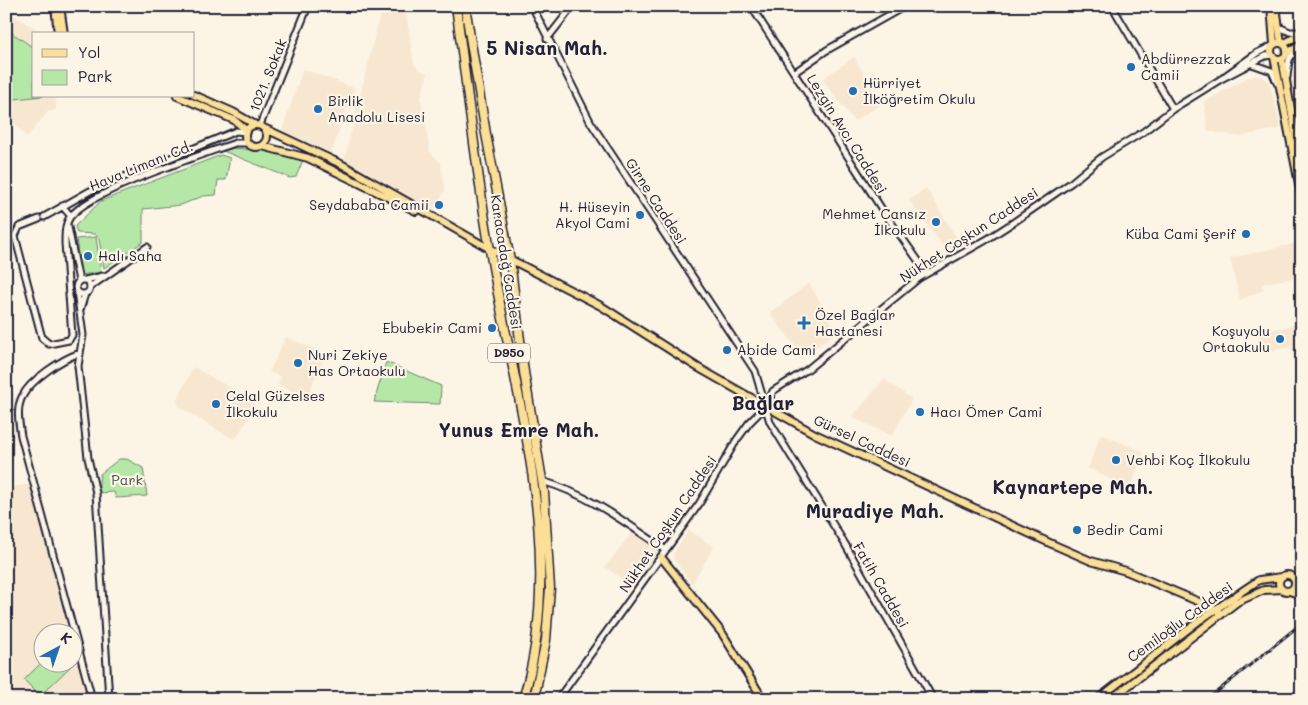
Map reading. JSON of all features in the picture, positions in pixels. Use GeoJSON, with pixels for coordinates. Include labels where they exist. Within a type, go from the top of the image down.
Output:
{"type":"FeatureCollection","features":[{"type":"Feature","properties":{"kind":"highway","name":"Karacadağ Caddesi"},"geometry":{"type":"LineString","coordinates":[[456,6],[490,249],[537,502],[540,554],[538,626],[522,699]]}},
{"type":"Feature","properties":{"kind":"highway","name":"Karacadağ Caddesi"},"geometry":{"type":"LineString","coordinates":[[465,6],[486,134],[510,260],[524,372],[542,481],[550,588],[546,640],[534,699]]}},
{"type":"Feature","properties":{"kind":"main road"},"geometry":{"type":"LineString","coordinates":[[55,6],[58,32]]}},
{"type":"Feature","properties":{"kind":"main road"},"geometry":{"type":"LineString","coordinates":[[60,6],[64,32]]}},
{"type":"Feature","properties":{"kind":"main road"},"geometry":{"type":"LineString","coordinates":[[1271,6],[1278,45],[1284,56],[1286,82],[1302,171]]}},
{"type":"Feature","properties":{"kind":"main road"},"geometry":{"type":"LineString","coordinates":[[1276,6],[1279,28],[1278,45],[1273,56],[1302,199]]}},
{"type":"Feature","properties":{"kind":"main road"},"geometry":{"type":"LineString","coordinates":[[1278,45],[1302,33]]}},
{"type":"Feature","properties":{"kind":"main road"},"geometry":{"type":"LineString","coordinates":[[1273,56],[1284,56],[1302,45]]}},
{"type":"Feature","properties":{"kind":"main road"},"geometry":{"type":"LineString","coordinates":[[195,95],[234,112],[343,165],[386,188],[429,216]]}},
{"type":"Feature","properties":{"kind":"main road"},"geometry":{"type":"LineString","coordinates":[[182,98],[234,120],[246,131],[248,143],[255,147],[262,146],[308,158],[417,212],[429,216]]}},
{"type":"Feature","properties":{"kind":"main road"},"geometry":{"type":"LineString","coordinates":[[246,131],[260,126]]}},
{"type":"Feature","properties":{"kind":"main road"},"geometry":{"type":"LineString","coordinates":[[260,126],[267,140],[262,146]]}},
{"type":"Feature","properties":{"kind":"main road","name":"Gürsel Caddesi"},"geometry":{"type":"LineString","coordinates":[[429,216],[601,306],[713,376],[815,434],[1052,544],[1091,561],[1126,571],[1216,609],[1221,615]]}},
{"type":"Feature","properties":{"kind":"main road"},"geometry":{"type":"LineString","coordinates":[[661,557],[722,633],[763,699]]}},
{"type":"Feature","properties":{"kind":"main road"},"geometry":{"type":"LineString","coordinates":[[1302,582],[1289,575],[1282,577],[1279,581],[1282,589],[1302,594]]}},
{"type":"Feature","properties":{"kind":"main road","name":"Cemiloğlu Caddesi"},"geometry":{"type":"LineString","coordinates":[[1098,699],[1216,609],[1258,580],[1282,577]]}},
{"type":"Feature","properties":{"kind":"main road"},"geometry":{"type":"LineString","coordinates":[[1289,591],[1295,586],[1294,579]]}},
{"type":"Feature","properties":{"kind":"main road","name":"Cemiloğlu Caddesi"},"geometry":{"type":"LineString","coordinates":[[1111,699],[1251,594],[1264,590],[1282,589]]}},
{"type":"Feature","properties":{"kind":"street","name":"1021. Sokak"},"geometry":{"type":"LineString","coordinates":[[260,126],[308,6]]}},
{"type":"Feature","properties":{"kind":"street","name":"Girne Caddesi"},"geometry":{"type":"LineString","coordinates":[[532,6],[591,123],[754,371],[767,405]]}},
{"type":"Feature","properties":{"kind":"street"},"geometry":{"type":"LineString","coordinates":[[547,39],[573,6]]}},
{"type":"Feature","properties":{"kind":"street","name":"Lezgin Avcı Caddesi"},"geometry":{"type":"LineString","coordinates":[[751,6],[883,211],[927,273]]}},
{"type":"Feature","properties":{"kind":"street"},"geometry":{"type":"LineString","coordinates":[[795,72],[827,50],[905,6]]}},
{"type":"Feature","properties":{"kind":"street"},"geometry":{"type":"LineString","coordinates":[[1112,6],[1173,109]]}},
{"type":"Feature","properties":{"kind":"street"},"geometry":{"type":"LineString","coordinates":[[1279,28],[1290,32],[1302,33]]}},
{"type":"Feature","properties":{"kind":"street"},"geometry":{"type":"LineString","coordinates":[[1221,79],[1236,67],[1278,45]]}},
{"type":"Feature","properties":{"kind":"street"},"geometry":{"type":"LineString","coordinates":[[1286,82],[1289,60],[1293,52],[1302,45]]}},
{"type":"Feature","properties":{"kind":"street"},"geometry":{"type":"LineString","coordinates":[[1221,79],[1265,56],[1273,56]]}},
{"type":"Feature","properties":{"kind":"street"},"geometry":{"type":"LineString","coordinates":[[1251,64],[1272,71],[1277,82]]}},
{"type":"Feature","properties":{"kind":"street","name":"Nükhet Coşkun Caddesi"},"geometry":{"type":"LineString","coordinates":[[558,699],[699,504],[749,423],[767,405],[773,391],[808,369],[927,273],[986,240],[1072,182],[1102,157],[1143,132],[1173,109],[1221,79]]}},
{"type":"Feature","properties":{"kind":"street","name":"Hava Limanı Cd."},"geometry":{"type":"LineString","coordinates":[[246,131],[236,131],[90,191],[42,218],[19,227],[15,236],[44,341],[51,344],[66,342],[72,335],[66,272],[67,224],[71,216],[88,202],[152,174],[235,143],[248,143]]}},
{"type":"Feature","properties":{"kind":"street"},"geometry":{"type":"LineString","coordinates":[[62,206],[71,216]]}},
{"type":"Feature","properties":{"kind":"street"},"geometry":{"type":"LineString","coordinates":[[67,224],[78,280],[75,286],[83,335],[78,366],[88,458],[96,493],[109,699]]}},
{"type":"Feature","properties":{"kind":"street"},"geometry":{"type":"LineString","coordinates":[[80,310],[85,294],[90,287],[103,276],[147,247]]}},
{"type":"Feature","properties":{"kind":"street"},"geometry":{"type":"LineString","coordinates":[[78,280],[103,276]]}},
{"type":"Feature","properties":{"kind":"street"},"geometry":{"type":"LineString","coordinates":[[85,280],[90,287]]}},
{"type":"Feature","properties":{"kind":"street"},"geometry":{"type":"LineString","coordinates":[[77,291],[85,294]]}},
{"type":"Feature","properties":{"kind":"street"},"geometry":{"type":"LineString","coordinates":[[80,353],[69,357],[54,367],[28,389],[19,409],[19,421],[23,444],[92,699]]}},
{"type":"Feature","properties":{"kind":"street","name":"Fatih Caddesi"},"geometry":{"type":"LineString","coordinates":[[767,405],[770,422],[845,544],[933,699]]}},
{"type":"Feature","properties":{"kind":"street"},"geometry":{"type":"LineString","coordinates":[[542,481],[581,494],[626,521],[666,550]]}},
{"type":"Feature","properties":{"kind":"shaded area"},"geometry":{"type":"Polygon","coordinates":[[[382,6],[405,6],[414,64],[419,70],[428,73],[421,98],[430,152],[441,163],[445,190],[433,211],[344,161],[382,6]]]}},
{"type":"Feature","properties":{"kind":"shaded area"},"geometry":{"type":"Polygon","coordinates":[[[6,11],[42,32],[32,32],[32,98],[56,98],[56,110],[48,112],[27,137],[14,123],[6,120],[6,11]]]}},
{"type":"Feature","properties":{"kind":"shaded area"},"geometry":{"type":"Polygon","coordinates":[[[1302,56],[1301,131],[1291,82],[1293,72],[1302,56]]]}},
{"type":"Feature","properties":{"kind":"shaded area","name":"Hürriyet İlköğretim Okulu"},"geometry":{"type":"Polygon","coordinates":[[[854,57],[882,104],[854,121],[822,79],[854,57]]]}},
{"type":"Feature","properties":{"kind":"shaded area","name":"Birlik Anadolu Lisesi"},"geometry":{"type":"Polygon","coordinates":[[[303,69],[355,88],[331,153],[282,130],[303,69]]]}},
{"type":"Feature","properties":{"kind":"shaded area"},"geometry":{"type":"Polygon","coordinates":[[[1257,75],[1267,80],[1270,85],[1281,128],[1239,137],[1208,131],[1204,102],[1249,77],[1257,75]]]}},
{"type":"Feature","properties":{"kind":"shaded area","name":"Mehmet Cansız İlkokulu"},"geometry":{"type":"Polygon","coordinates":[[[926,188],[960,243],[960,248],[950,256],[909,200],[926,188]]]}},
{"type":"Feature","properties":{"kind":"shaded area"},"geometry":{"type":"Polygon","coordinates":[[[1302,242],[1302,276],[1262,284],[1264,290],[1240,300],[1230,258],[1302,242]]]}},
{"type":"Feature","properties":{"kind":"shaded area","name":"Özel Baglar Hastanesi"},"geometry":{"type":"Polygon","coordinates":[[[809,283],[837,332],[803,357],[770,313],[809,283]]]}},
{"type":"Feature","properties":{"kind":"shaded area","name":"Koşuyolu Ortaokulu"},"geometry":{"type":"Polygon","coordinates":[[[1302,323],[1302,348],[1292,351],[1290,346],[1261,354],[1258,333],[1302,323]]]}},
{"type":"Feature","properties":{"kind":"shaded area","name":"Nuri Zekiye Has Ortaokulu"},"geometry":{"type":"Polygon","coordinates":[[[286,337],[326,354],[307,397],[278,385],[281,377],[269,372],[286,337]]]}},
{"type":"Feature","properties":{"kind":"shaded area"},"geometry":{"type":"Polygon","coordinates":[[[6,364],[15,398],[16,417],[11,487],[33,484],[70,622],[32,622],[32,672],[82,672],[82,666],[91,699],[6,699],[6,364]]]}},
{"type":"Feature","properties":{"kind":"shaded area","name":"Celal Güzelses İlkokulu"},"geometry":{"type":"Polygon","coordinates":[[[193,367],[255,401],[253,411],[237,437],[233,439],[179,407],[177,400],[193,367]]]}},
{"type":"Feature","properties":{"kind":"shaded area"},"geometry":{"type":"Polygon","coordinates":[[[884,379],[912,399],[892,436],[852,417],[884,379]]]}},
{"type":"Feature","properties":{"kind":"shaded area","name":"Vehbi Koç İlkokulu"},"geometry":{"type":"Polygon","coordinates":[[[1101,434],[1144,452],[1130,489],[1088,468],[1101,434]]]}},
{"type":"Feature","properties":{"kind":"shaded area"},"geometry":{"type":"Polygon","coordinates":[[[689,530],[714,547],[692,584],[674,560],[673,554],[689,530]]]}},
{"type":"Feature","properties":{"kind":"shaded area"},"geometry":{"type":"Polygon","coordinates":[[[633,531],[646,538],[654,546],[656,553],[635,588],[605,567],[633,531]]]}},
{"type":"Feature","properties":{"kind":"green space"},"geometry":{"type":"Polygon","coordinates":[[[6,29],[32,47],[32,97],[6,100],[6,29]]]}},
{"type":"Feature","properties":{"kind":"green space"},"geometry":{"type":"Polygon","coordinates":[[[232,148],[281,152],[303,160],[296,177],[290,178],[223,151],[232,148]]]}},
{"type":"Feature","properties":{"kind":"green space"},"geometry":{"type":"Polygon","coordinates":[[[221,155],[230,158],[226,180],[218,180],[216,195],[203,196],[181,205],[143,209],[143,242],[104,268],[99,239],[95,234],[77,233],[75,226],[101,201],[221,155]]]}},
{"type":"Feature","properties":{"kind":"green space","name":"Halı Saha"},"geometry":{"type":"Polygon","coordinates":[[[96,237],[101,272],[81,275],[76,239],[96,237]]]}},
{"type":"Feature","properties":{"kind":"green space"},"geometry":{"type":"Polygon","coordinates":[[[386,362],[441,386],[440,404],[374,402],[386,362]]]}},
{"type":"Feature","properties":{"kind":"green space","name":"Park"},"geometry":{"type":"Polygon","coordinates":[[[119,459],[127,459],[143,468],[147,496],[116,498],[114,492],[98,493],[100,474],[119,459]]]}},
{"type":"Feature","properties":{"kind":"green space"},"geometry":{"type":"Polygon","coordinates":[[[32,672],[65,672],[40,696],[24,680],[32,672]]]}},
{"type":"Feature","properties":{"kind":"railway"},"geometry":{"type":"LineString","coordinates":[[1208,699],[1302,623]]}},
{"type":"Feature","properties":{"kind":"place","name":"Abdürrezzak Camii"},"geometry":{"type":"Point","coordinates":[1131,67]}},
{"type":"Feature","properties":{"kind":"place","name":"Hürriyet İlköğretim Okulu"},"geometry":{"type":"Point","coordinates":[853,91]}},
{"type":"Feature","properties":{"kind":"place","name":"Birlik Anadolu Lisesi"},"geometry":{"type":"Point","coordinates":[318,109]}},
{"type":"Feature","properties":{"kind":"place","name":"Seydababa Camii"},"geometry":{"type":"Point","coordinates":[439,205]}},
{"type":"Feature","properties":{"kind":"place","name":"H. Hüseyin Akyol Cami"},"geometry":{"type":"Point","coordinates":[640,215]}},
{"type":"Feature","properties":{"kind":"place","name":"Mehmet Cansız İlkokulu"},"geometry":{"type":"Point","coordinates":[936,222]}},
{"type":"Feature","properties":{"kind":"place","name":"Küba Cami Şerif"},"geometry":{"type":"Point","coordinates":[1246,234]}},
{"type":"Feature","properties":{"kind":"place","name":"Halı Saha"},"geometry":{"type":"Point","coordinates":[88,256]}},
{"type":"Feature","properties":{"kind":"place","name":"Özel Baglar Hastanesi"},"geometry":{"type":"Point","coordinates":[804,323]}},
{"type":"Feature","properties":{"kind":"place","name":"Ebubekir Cami"},"geometry":{"type":"Point","coordinates":[492,328]}},
{"type":"Feature","properties":{"kind":"place","name":"Koşuyolu Ortaokulu"},"geometry":{"type":"Point","coordinates":[1280,339]}},
{"type":"Feature","properties":{"kind":"place","name":"Abide Cami"},"geometry":{"type":"Point","coordinates":[727,350]}},
{"type":"Feature","properties":{"kind":"place","name":"Nuri Zekiye Has Ortaokulu"},"geometry":{"type":"Point","coordinates":[298,363]}},
{"type":"Feature","properties":{"kind":"place","name":"Celal Güzelses İlkokulu"},"geometry":{"type":"Point","coordinates":[216,404]}},
{"type":"Feature","properties":{"kind":"place","name":"Hacı Ömer Cami"},"geometry":{"type":"Point","coordinates":[920,412]}},
{"type":"Feature","properties":{"kind":"place","name":"Vehbi Koç İlkokulu"},"geometry":{"type":"Point","coordinates":[1116,460]}},
{"type":"Feature","properties":{"kind":"place","name":"Bedir Cami"},"geometry":{"type":"Point","coordinates":[1077,530]}},
{"type":"Feature","properties":{"kind":"district","name":"5 Nisan Mah."},"geometry":{"type":"Point","coordinates":[547,48]}},
{"type":"Feature","properties":{"kind":"district","name":"Bağlar"},"geometry":{"type":"Point","coordinates":[763,403]}},
{"type":"Feature","properties":{"kind":"district","name":"Yunus Emre Mah."},"geometry":{"type":"Point","coordinates":[519,430]}},
{"type":"Feature","properties":{"kind":"district","name":"Kaynartepe Mah."},"geometry":{"type":"Point","coordinates":[1073,487]}},
{"type":"Feature","properties":{"kind":"district","name":"Muradiye Mah."},"geometry":{"type":"Point","coordinates":[875,511]}}]}
